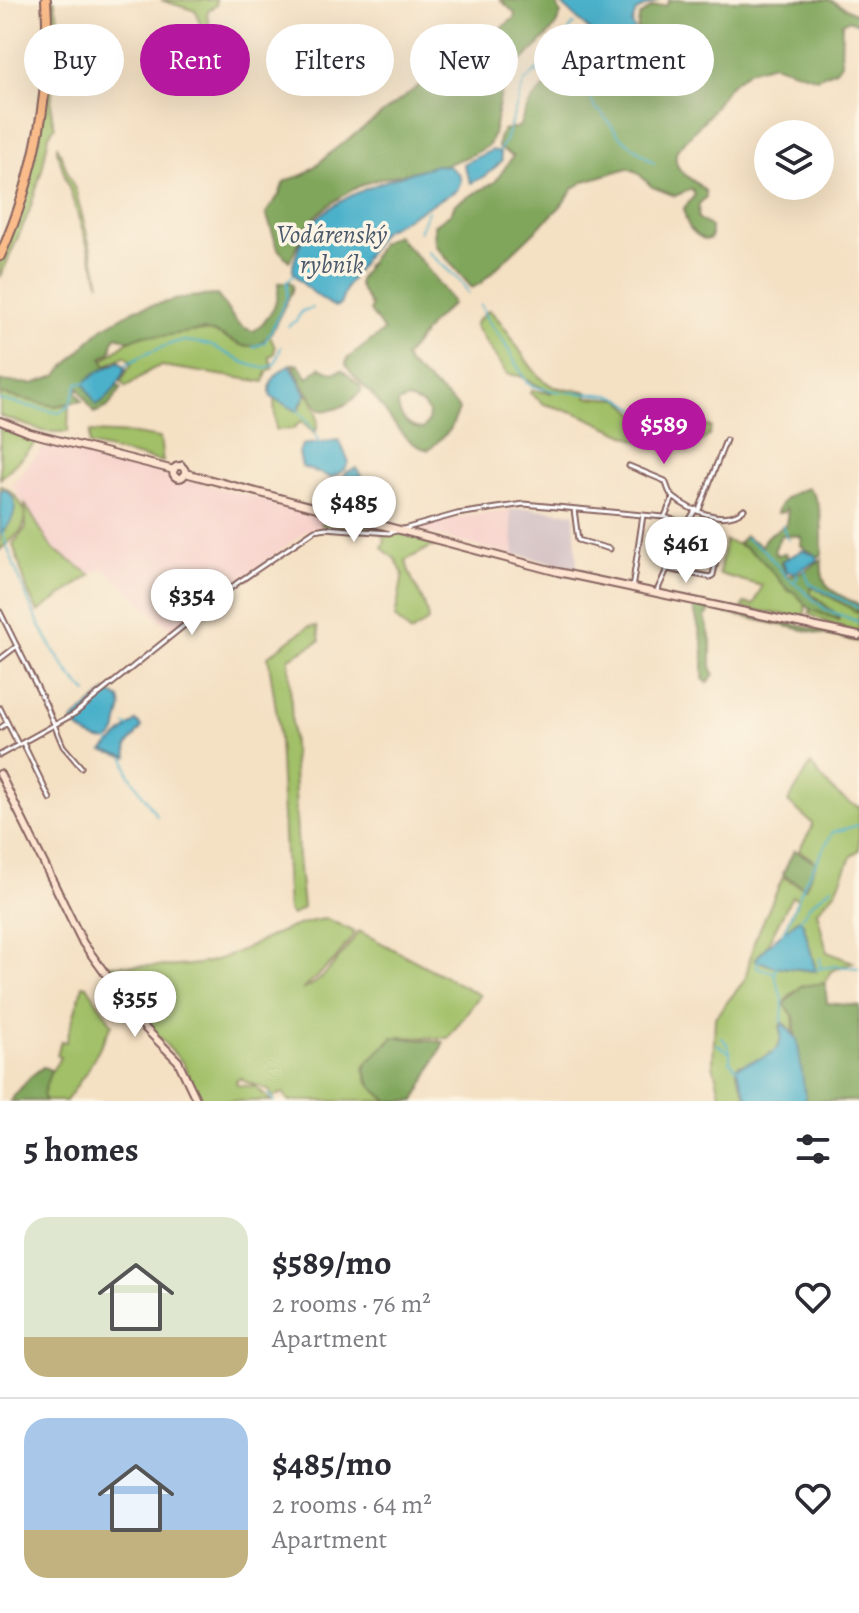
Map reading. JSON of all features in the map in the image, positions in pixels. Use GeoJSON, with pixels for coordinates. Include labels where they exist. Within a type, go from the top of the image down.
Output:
{"type":"FeatureCollection","features":[{"type":"Feature","properties":{"kind":"main road"},"geometry":{"type":"LineString","coordinates":[[0,254],[27,182],[40,122],[46,66],[46,0]]}},
{"type":"Feature","properties":{"kind":"main road"},"geometry":{"type":"LineString","coordinates":[[0,421],[30,433],[180,469],[632,589],[859,636]]}},
{"type":"Feature","properties":{"kind":"main road"},"geometry":{"type":"LineString","coordinates":[[0,774],[83,943],[145,1028],[178,1061],[197,1101]]}},
{"type":"Feature","properties":{"kind":"street"},"geometry":{"type":"LineString","coordinates":[[688,522],[697,510],[726,440]]}},
{"type":"Feature","properties":{"kind":"street"},"geometry":{"type":"LineString","coordinates":[[629,466],[665,481],[673,498],[697,510],[724,517],[738,515],[744,509]]}},
{"type":"Feature","properties":{"kind":"street"},"geometry":{"type":"LineString","coordinates":[[664,517],[673,498]]}},
{"type":"Feature","properties":{"kind":"street"},"geometry":{"type":"LineString","coordinates":[[0,755],[74,714],[237,583],[320,528],[389,533],[457,514],[524,504],[664,517],[722,533],[713,575],[667,569],[656,593]]}},
{"type":"Feature","properties":{"kind":"street"},"geometry":{"type":"LineString","coordinates":[[574,509],[577,539],[610,549]]}},
{"type":"Feature","properties":{"kind":"street"},"geometry":{"type":"LineString","coordinates":[[632,589],[643,515]]}},
{"type":"Feature","properties":{"kind":"street"},"geometry":{"type":"LineString","coordinates":[[0,612],[63,746],[81,767]]}},
{"type":"Feature","properties":{"kind":"street"},"geometry":{"type":"LineString","coordinates":[[0,659],[17,646]]}},
{"type":"Feature","properties":{"kind":"street"},"geometry":{"type":"LineString","coordinates":[[0,708],[50,799]]}},
{"type":"Feature","properties":{"kind":"street"},"geometry":{"type":"LineString","coordinates":[[0,728],[7,723]]}},
{"type":"Feature","properties":{"kind":"shaded area"},"geometry":{"type":"Polygon","coordinates":[[[50,445],[321,514],[322,525],[305,532],[172,631],[104,568],[91,575],[52,548],[12,484],[42,449],[50,445]]]}},
{"type":"Feature","properties":{"kind":"shaded area"},"geometry":{"type":"Polygon","coordinates":[[[527,508],[574,513],[577,569],[514,556],[510,510],[527,508]]]}},
{"type":"Feature","properties":{"kind":"shaded area"},"geometry":{"type":"Polygon","coordinates":[[[510,510],[514,556],[412,529],[447,519],[510,510]]]}},
{"type":"Feature","properties":{"kind":"green space"},"geometry":{"type":"Polygon","coordinates":[[[47,0],[54,0],[61,24],[46,24],[47,0]]]}},
{"type":"Feature","properties":{"kind":"green space"},"geometry":{"type":"Polygon","coordinates":[[[161,0],[216,0],[216,5],[208,11],[210,24],[200,24],[196,11],[161,0]]]}},
{"type":"Feature","properties":{"kind":"green space"},"geometry":{"type":"Polygon","coordinates":[[[500,0],[555,0],[561,14],[556,24],[534,24],[534,49],[518,65],[518,24],[506,24],[515,13],[500,0]]]}},
{"type":"Feature","properties":{"kind":"green space"},"geometry":{"type":"Polygon","coordinates":[[[669,0],[830,0],[859,15],[859,24],[848,20],[842,23],[841,63],[836,70],[817,78],[773,64],[748,71],[728,87],[708,116],[677,150],[680,170],[706,192],[706,197],[699,204],[698,218],[711,227],[711,238],[701,238],[687,224],[684,208],[695,195],[692,189],[675,196],[652,187],[637,172],[628,168],[585,181],[574,188],[560,207],[481,283],[472,288],[435,245],[434,225],[451,213],[455,204],[495,182],[513,156],[498,148],[499,137],[503,130],[519,127],[536,96],[714,96],[714,24],[638,24],[640,16],[652,7],[667,5],[669,0]]]}},
{"type":"Feature","properties":{"kind":"green space"},"geometry":{"type":"Polygon","coordinates":[[[410,92],[410,96],[501,96],[489,145],[449,163],[368,182],[351,191],[313,219],[289,261],[278,249],[266,213],[284,182],[303,175],[410,92]]]}},
{"type":"Feature","properties":{"kind":"green space"},"geometry":{"type":"Polygon","coordinates":[[[42,96],[52,96],[55,126],[49,135],[29,212],[0,278],[0,260],[40,136],[42,96]]]}},
{"type":"Feature","properties":{"kind":"green space"},"geometry":{"type":"Polygon","coordinates":[[[57,145],[76,192],[100,284],[57,151],[57,145]]]}},
{"type":"Feature","properties":{"kind":"green space"},"geometry":{"type":"Polygon","coordinates":[[[396,235],[423,263],[452,301],[405,357],[408,364],[459,410],[450,430],[429,450],[412,442],[398,429],[346,365],[347,359],[384,331],[370,311],[371,306],[359,286],[359,280],[381,243],[396,235]],[[408,399],[398,403],[405,421],[423,429],[429,413],[423,405],[408,399]]]}},
{"type":"Feature","properties":{"kind":"green space"},"geometry":{"type":"Polygon","coordinates":[[[290,282],[292,291],[271,333],[258,346],[243,346],[203,330],[163,336],[143,335],[130,341],[117,336],[111,352],[102,358],[105,365],[113,364],[91,376],[100,404],[118,385],[122,388],[108,407],[94,413],[78,387],[77,393],[82,401],[54,406],[0,394],[0,381],[33,384],[56,376],[102,328],[136,309],[188,297],[217,295],[237,322],[254,331],[272,310],[278,283],[290,282]]]}},
{"type":"Feature","properties":{"kind":"green space"},"geometry":{"type":"Polygon","coordinates":[[[489,310],[546,382],[555,387],[587,392],[587,397],[620,399],[652,428],[665,421],[668,415],[666,406],[670,403],[689,421],[711,427],[709,436],[694,445],[662,427],[651,445],[647,445],[577,413],[544,404],[530,393],[532,390],[552,393],[520,376],[507,374],[475,326],[489,310]]]}},
{"type":"Feature","properties":{"kind":"green space"},"geometry":{"type":"Polygon","coordinates":[[[132,333],[269,333],[275,348],[274,354],[269,356],[273,368],[267,372],[264,382],[162,366],[126,387],[121,381],[132,363],[125,356],[105,366],[102,361],[128,341],[132,333]]]}},
{"type":"Feature","properties":{"kind":"green space"},"geometry":{"type":"Polygon","coordinates":[[[293,364],[299,365],[308,378],[320,367],[333,373],[342,370],[361,387],[361,391],[343,406],[320,410],[293,364]]]}},
{"type":"Feature","properties":{"kind":"green space"},"geometry":{"type":"Polygon","coordinates":[[[307,393],[317,413],[315,434],[301,421],[293,429],[276,430],[274,399],[299,410],[307,393]]]}},
{"type":"Feature","properties":{"kind":"green space"},"geometry":{"type":"Polygon","coordinates":[[[0,394],[54,406],[69,404],[68,432],[46,432],[0,416],[0,394]]]}},
{"type":"Feature","properties":{"kind":"green space"},"geometry":{"type":"Polygon","coordinates":[[[0,428],[37,442],[0,479],[0,428]]]}},
{"type":"Feature","properties":{"kind":"green space"},"geometry":{"type":"Polygon","coordinates":[[[90,432],[160,438],[163,462],[89,445],[90,432]]]}},
{"type":"Feature","properties":{"kind":"green space"},"geometry":{"type":"Polygon","coordinates":[[[0,485],[20,502],[25,521],[19,533],[0,550],[0,533],[6,529],[4,490],[0,491],[0,485]]]}},
{"type":"Feature","properties":{"kind":"green space"},"geometry":{"type":"Polygon","coordinates":[[[808,488],[819,510],[822,555],[818,557],[800,545],[800,536],[781,535],[774,551],[777,555],[786,553],[788,558],[781,562],[787,576],[803,572],[822,559],[823,577],[830,589],[859,605],[857,612],[811,588],[811,594],[838,615],[839,620],[811,610],[794,592],[789,591],[760,558],[738,543],[745,536],[762,546],[768,535],[786,524],[788,510],[785,508],[785,512],[777,513],[781,503],[808,488]]]}},
{"type":"Feature","properties":{"kind":"green space"},"geometry":{"type":"Polygon","coordinates":[[[25,504],[52,548],[91,575],[38,612],[28,592],[13,544],[26,528],[25,504]]]}},
{"type":"Feature","properties":{"kind":"green space"},"geometry":{"type":"Polygon","coordinates":[[[321,514],[324,514],[391,530],[322,525],[321,514]]]}},
{"type":"Feature","properties":{"kind":"green space"},"geometry":{"type":"Polygon","coordinates":[[[398,532],[436,546],[406,560],[425,605],[428,621],[411,633],[395,618],[403,574],[396,560],[382,548],[385,540],[381,533],[398,532]]]}},
{"type":"Feature","properties":{"kind":"green space"},"geometry":{"type":"Polygon","coordinates":[[[725,541],[753,553],[769,567],[789,591],[806,604],[804,618],[742,608],[744,603],[754,605],[762,586],[719,574],[725,541]]]}},
{"type":"Feature","properties":{"kind":"green space"},"geometry":{"type":"Polygon","coordinates":[[[814,587],[859,611],[859,632],[837,627],[809,614],[811,610],[828,609],[811,595],[809,590],[814,587]]]}},
{"type":"Feature","properties":{"kind":"green space"},"geometry":{"type":"Polygon","coordinates":[[[696,604],[859,638],[859,642],[711,610],[705,617],[714,675],[708,683],[703,679],[703,644],[693,606],[696,604]]]}},
{"type":"Feature","properties":{"kind":"green space"},"geometry":{"type":"Polygon","coordinates":[[[317,626],[320,641],[289,658],[303,908],[292,915],[288,911],[278,722],[268,656],[308,627],[317,626]]]}},
{"type":"Feature","properties":{"kind":"green space"},"geometry":{"type":"Polygon","coordinates":[[[811,764],[838,795],[859,807],[859,850],[851,857],[836,891],[817,911],[827,952],[853,962],[831,971],[825,983],[799,989],[790,995],[786,1000],[793,1013],[794,1033],[784,1023],[780,1025],[781,1039],[776,1050],[753,1063],[738,1065],[737,1074],[749,1101],[722,1101],[713,1064],[715,1017],[745,980],[754,942],[783,877],[804,888],[816,862],[799,850],[812,823],[788,802],[811,764]],[[792,896],[766,947],[755,959],[772,966],[816,971],[803,923],[797,920],[782,936],[798,899],[792,896]]]}},
{"type":"Feature","properties":{"kind":"green space"},"geometry":{"type":"Polygon","coordinates":[[[794,850],[816,862],[805,888],[783,874],[794,850]]]}},
{"type":"Feature","properties":{"kind":"green space"},"geometry":{"type":"Polygon","coordinates":[[[327,919],[355,932],[335,960],[302,990],[327,973],[359,931],[480,995],[448,1038],[394,1037],[367,1063],[364,1068],[368,1082],[388,1101],[289,1101],[283,1093],[272,1097],[269,1090],[241,1078],[236,1081],[237,1085],[255,1087],[271,1101],[200,1101],[183,1063],[139,1015],[107,969],[109,965],[176,966],[203,963],[230,955],[298,925],[327,919]]]}},
{"type":"Feature","properties":{"kind":"green space"},"geometry":{"type":"Polygon","coordinates":[[[825,983],[827,1003],[859,1006],[859,1101],[806,1101],[798,1063],[794,1017],[784,1004],[801,986],[825,983]]]}},
{"type":"Feature","properties":{"kind":"green space"},"geometry":{"type":"Polygon","coordinates":[[[83,985],[87,986],[112,1024],[87,1071],[66,1101],[43,1101],[37,1093],[61,1057],[57,1055],[61,1041],[66,1042],[83,985]]]}},
{"type":"Feature","properties":{"kind":"green space"},"geometry":{"type":"Polygon","coordinates":[[[393,1037],[444,1042],[415,1101],[388,1101],[373,1088],[365,1072],[367,1063],[393,1037]]]}},
{"type":"Feature","properties":{"kind":"green space"},"geometry":{"type":"Polygon","coordinates":[[[43,1067],[51,1070],[43,1094],[45,1101],[10,1101],[30,1077],[43,1067]]]}},
{"type":"Feature","properties":{"kind":"water"},"geometry":{"type":"Polygon","coordinates":[[[557,0],[659,0],[636,11],[632,24],[583,24],[557,0]]]}},
{"type":"Feature","properties":{"kind":"water"},"geometry":{"type":"Polygon","coordinates":[[[492,150],[500,152],[502,161],[486,176],[471,183],[463,164],[492,150]]]}},
{"type":"Feature","properties":{"kind":"water","name":"Vodárenský rybník"},"geometry":{"type":"Polygon","coordinates":[[[437,165],[448,166],[459,174],[461,181],[457,190],[382,232],[347,286],[340,305],[335,307],[325,301],[296,276],[293,264],[302,239],[321,215],[369,188],[437,165]]]}},
{"type":"Feature","properties":{"kind":"water"},"geometry":{"type":"Polygon","coordinates":[[[120,361],[126,368],[121,379],[110,394],[96,405],[84,383],[120,361]]]}},
{"type":"Feature","properties":{"kind":"water"},"geometry":{"type":"Polygon","coordinates":[[[290,364],[306,394],[297,411],[271,397],[270,391],[274,378],[290,364]]]}},
{"type":"Feature","properties":{"kind":"water"},"geometry":{"type":"Polygon","coordinates":[[[339,440],[349,462],[345,469],[332,478],[302,467],[299,453],[302,445],[339,440]]]}},
{"type":"Feature","properties":{"kind":"water"},"geometry":{"type":"Polygon","coordinates":[[[356,468],[370,489],[369,498],[334,487],[347,472],[356,468]]]}},
{"type":"Feature","properties":{"kind":"water"},"geometry":{"type":"Polygon","coordinates":[[[4,489],[15,505],[12,518],[0,533],[0,491],[4,489]]]}},
{"type":"Feature","properties":{"kind":"water"},"geometry":{"type":"Polygon","coordinates":[[[803,550],[817,556],[818,560],[796,572],[787,572],[782,561],[803,550]]]}},
{"type":"Feature","properties":{"kind":"water"},"geometry":{"type":"Polygon","coordinates":[[[107,691],[120,699],[121,709],[112,738],[100,740],[86,735],[72,721],[107,691]]]}},
{"type":"Feature","properties":{"kind":"water"},"geometry":{"type":"Polygon","coordinates":[[[136,721],[142,727],[127,746],[128,757],[103,751],[136,721]]]}},
{"type":"Feature","properties":{"kind":"water"},"geometry":{"type":"Polygon","coordinates":[[[799,919],[803,923],[816,971],[772,966],[755,960],[766,947],[799,919]]]}},
{"type":"Feature","properties":{"kind":"water"},"geometry":{"type":"Polygon","coordinates":[[[782,1022],[797,1039],[806,1101],[749,1101],[736,1068],[767,1056],[777,1048],[782,1022]]]}},
{"type":"Feature","properties":{"kind":"waterway"},"geometry":{"type":"LineString","coordinates":[[499,151],[524,83],[534,73]]}},
{"type":"Feature","properties":{"kind":"waterway"},"geometry":{"type":"LineString","coordinates":[[590,96],[595,109],[601,112],[619,136],[654,163]]}},
{"type":"Feature","properties":{"kind":"waterway"},"geometry":{"type":"LineString","coordinates":[[419,232],[428,211]]}},
{"type":"Feature","properties":{"kind":"waterway"},"geometry":{"type":"LineString","coordinates":[[428,252],[462,283],[468,293]]}},
{"type":"Feature","properties":{"kind":"waterway"},"geometry":{"type":"LineString","coordinates":[[253,347],[264,343],[270,333],[287,297],[287,281],[294,275]]}},
{"type":"Feature","properties":{"kind":"waterway"},"geometry":{"type":"LineString","coordinates":[[481,305],[527,383],[559,392],[614,396],[639,410],[648,411]]}},
{"type":"Feature","properties":{"kind":"waterway"},"geometry":{"type":"LineString","coordinates":[[288,326],[296,321],[302,311],[313,308]]}},
{"type":"Feature","properties":{"kind":"waterway"},"geometry":{"type":"LineString","coordinates":[[126,365],[155,350],[184,341],[209,345],[251,365],[267,367],[274,364],[281,347]]}},
{"type":"Feature","properties":{"kind":"waterway"},"geometry":{"type":"LineString","coordinates":[[0,400],[59,413],[69,406],[78,383],[86,383]]}},
{"type":"Feature","properties":{"kind":"waterway"},"geometry":{"type":"LineString","coordinates":[[297,409],[319,443]]}},
{"type":"Feature","properties":{"kind":"waterway"},"geometry":{"type":"LineString","coordinates":[[370,497],[388,517]]}},
{"type":"Feature","properties":{"kind":"waterway"},"geometry":{"type":"LineString","coordinates":[[782,525],[788,540]]}},
{"type":"Feature","properties":{"kind":"waterway"},"geometry":{"type":"LineString","coordinates":[[2,532],[26,596],[47,639],[87,693]]}},
{"type":"Feature","properties":{"kind":"waterway"},"geometry":{"type":"LineString","coordinates":[[745,538],[765,551],[787,577],[825,609],[859,622]]}},
{"type":"Feature","properties":{"kind":"waterway"},"geometry":{"type":"LineString","coordinates":[[804,569],[810,584],[859,608]]}},
{"type":"Feature","properties":{"kind":"waterway"},"geometry":{"type":"LineString","coordinates":[[794,581],[798,577],[796,572]]}},
{"type":"Feature","properties":{"kind":"waterway"},"geometry":{"type":"LineString","coordinates":[[126,725],[130,728]]}},
{"type":"Feature","properties":{"kind":"waterway"},"geometry":{"type":"LineString","coordinates":[[108,739],[110,744]]}},
{"type":"Feature","properties":{"kind":"waterway"},"geometry":{"type":"LineString","coordinates":[[125,758],[129,774],[157,816]]}},
{"type":"Feature","properties":{"kind":"waterway"},"geometry":{"type":"LineString","coordinates":[[782,936],[806,880],[833,832],[859,825]]}},
{"type":"Feature","properties":{"kind":"waterway"},"geometry":{"type":"LineString","coordinates":[[800,920],[810,905],[832,887]]}},
{"type":"Feature","properties":{"kind":"waterway"},"geometry":{"type":"LineString","coordinates":[[820,958],[820,968]]}},
{"type":"Feature","properties":{"kind":"waterway"},"geometry":{"type":"LineString","coordinates":[[758,961],[757,967],[775,973]]}},
{"type":"Feature","properties":{"kind":"waterway"},"geometry":{"type":"LineString","coordinates":[[776,966],[775,976],[783,1001],[782,1022]]}},
{"type":"Feature","properties":{"kind":"waterway"},"geometry":{"type":"LineString","coordinates":[[816,969],[836,966],[859,968]]}},
{"type":"Feature","properties":{"kind":"waterway"},"geometry":{"type":"LineString","coordinates":[[721,1037],[730,1053]]}},
{"type":"Feature","properties":{"kind":"waterway"},"geometry":{"type":"LineString","coordinates":[[717,1044],[730,1053],[730,1061],[736,1068]]}},
{"type":"Feature","properties":{"kind":"waterway"},"geometry":{"type":"LineString","coordinates":[[269,1095],[274,1101]]}}]}
